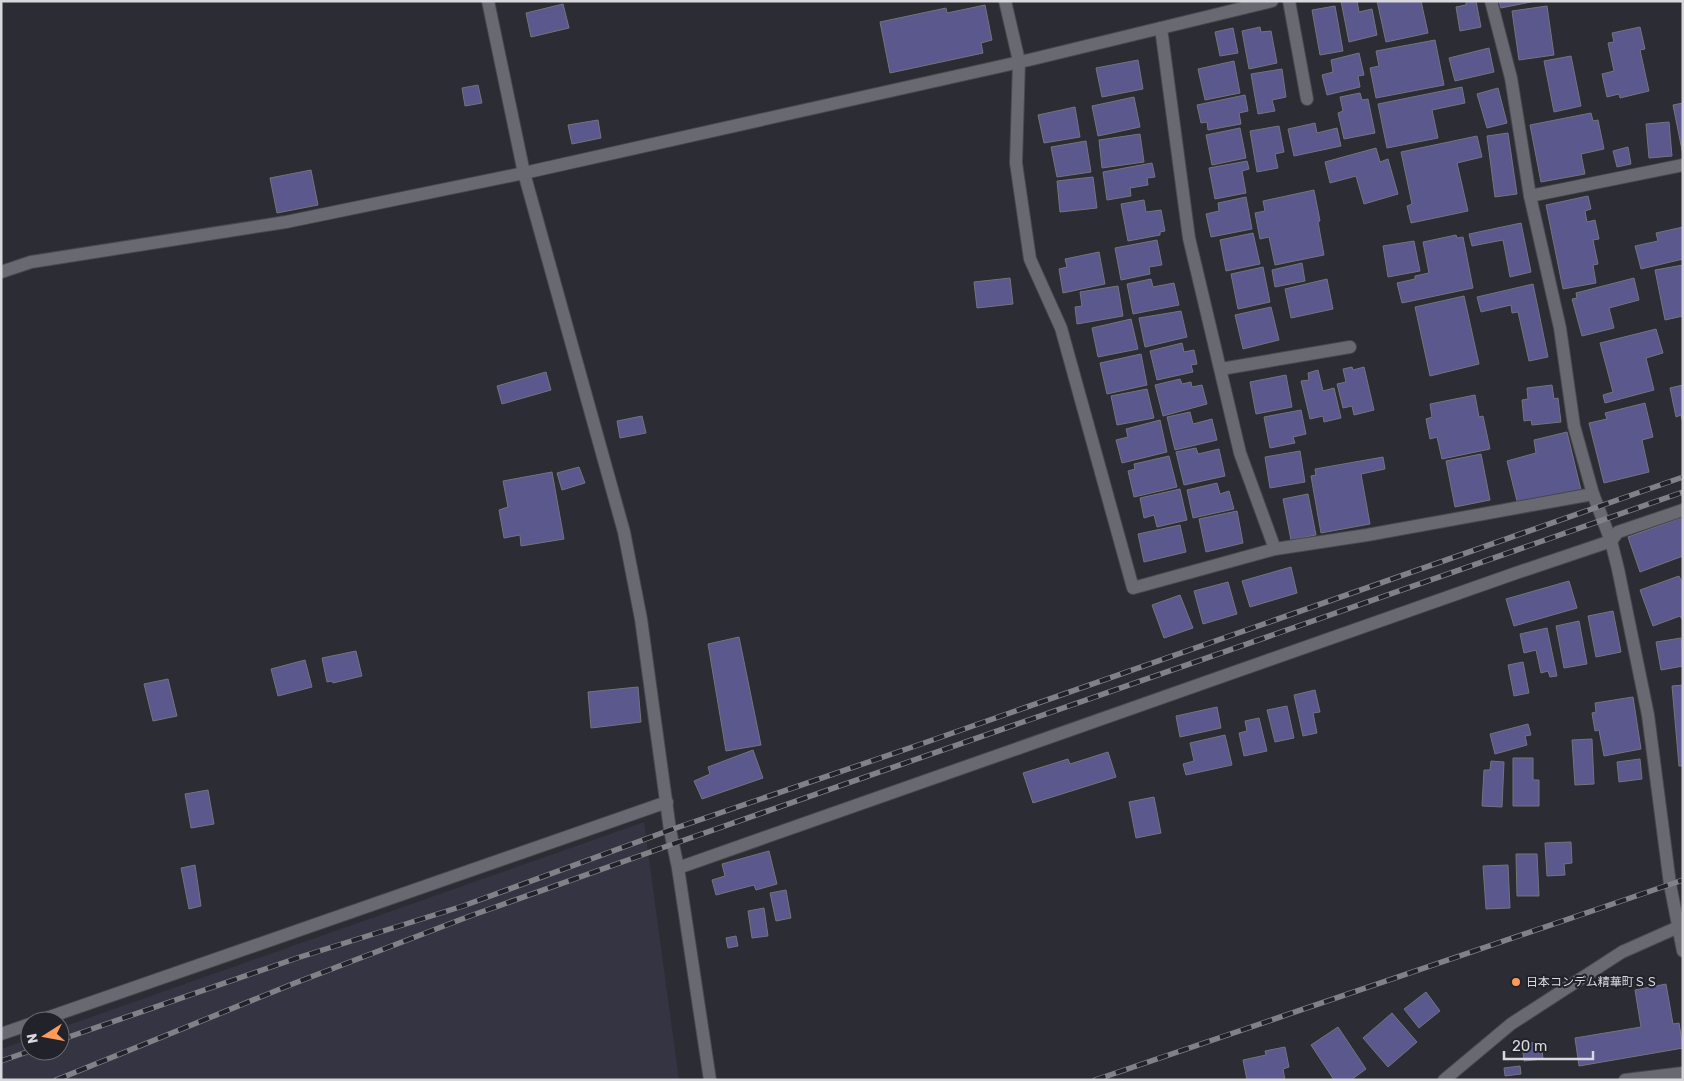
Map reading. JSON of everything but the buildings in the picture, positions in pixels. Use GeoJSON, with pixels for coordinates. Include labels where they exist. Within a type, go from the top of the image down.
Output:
{"type":"FeatureCollection","features":[{"type":"Feature","properties":{"kind":"street"},"geometry":{"type":"LineString","coordinates":[[488,1],[524,173],[624,532],[641,618],[671,837],[678,868],[710,1080]]}},
{"type":"Feature","properties":{"kind":"street"},"geometry":{"type":"LineString","coordinates":[[1005,1],[1019,61],[1016,162],[1030,259],[1061,328],[1133,588],[1274,549],[1367,535],[1593,494]]}},
{"type":"Feature","properties":{"kind":"street"},"geometry":{"type":"LineString","coordinates":[[1,272],[31,262],[286,222],[524,173],[1019,61],[1272,1]]}},
{"type":"Feature","properties":{"kind":"street"},"geometry":{"type":"LineString","coordinates":[[1289,1],[1307,99]]}},
{"type":"Feature","properties":{"kind":"street"},"geometry":{"type":"LineString","coordinates":[[1491,1],[1511,78],[1530,196],[1560,328],[1574,426],[1593,494],[1611,541],[1618,568],[1648,715],[1670,884],[1680,926],[1683,951]]}},
{"type":"Feature","properties":{"kind":"street"},"geometry":{"type":"LineString","coordinates":[[1161,28],[1189,238],[1240,453],[1274,549]]}},
{"type":"Feature","properties":{"kind":"street"},"geometry":{"type":"LineString","coordinates":[[1530,196],[1683,165]]}},
{"type":"Feature","properties":{"kind":"street"},"geometry":{"type":"LineString","coordinates":[[1221,369],[1350,347]]}},
{"type":"Feature","properties":{"kind":"street"},"geometry":{"type":"LineString","coordinates":[[678,868],[1611,541],[1618,532],[1683,510]]}},
{"type":"Feature","properties":{"kind":"street"},"geometry":{"type":"LineString","coordinates":[[67,1011],[667,802]]}},
{"type":"Feature","properties":{"kind":"street"},"geometry":{"type":"LineString","coordinates":[[1444,1080],[1511,1024],[1622,952],[1680,926]]}},
{"type":"Feature","properties":{"kind":"street"},"geometry":{"type":"LineString","coordinates":[[1,1034],[20,1027]]}},
{"type":"Feature","properties":{"kind":"street"},"geometry":{"type":"LineString","coordinates":[[1625,1080],[1683,1073]]}},
{"type":"Feature","properties":{"kind":"shaded area"},"geometry":{"type":"Polygon","coordinates":[[[644,822],[679,1080],[1,1080],[1,1049],[20,1042],[20,1061],[70,1061],[70,1024],[644,822]]]}},
{"type":"Feature","properties":{"kind":"railway"},"geometry":{"type":"LineString","coordinates":[[70,1037],[297,958],[463,906],[670,830],[1683,477]]}},
{"type":"Feature","properties":{"kind":"railway"},"geometry":{"type":"LineString","coordinates":[[56,1080],[295,983],[470,916],[1683,492]]}},
{"type":"Feature","properties":{"kind":"railway"},"geometry":{"type":"LineString","coordinates":[[1095,1080],[1683,880]]}},
{"type":"Feature","properties":{"kind":"railway"},"geometry":{"type":"LineString","coordinates":[[1,1061],[20,1054]]}},
{"type":"Feature","properties":{"kind":"place","name":"日本コンデム精華町ＳＳ"},"geometry":{"type":"Point","coordinates":[1516,982]}}]}
